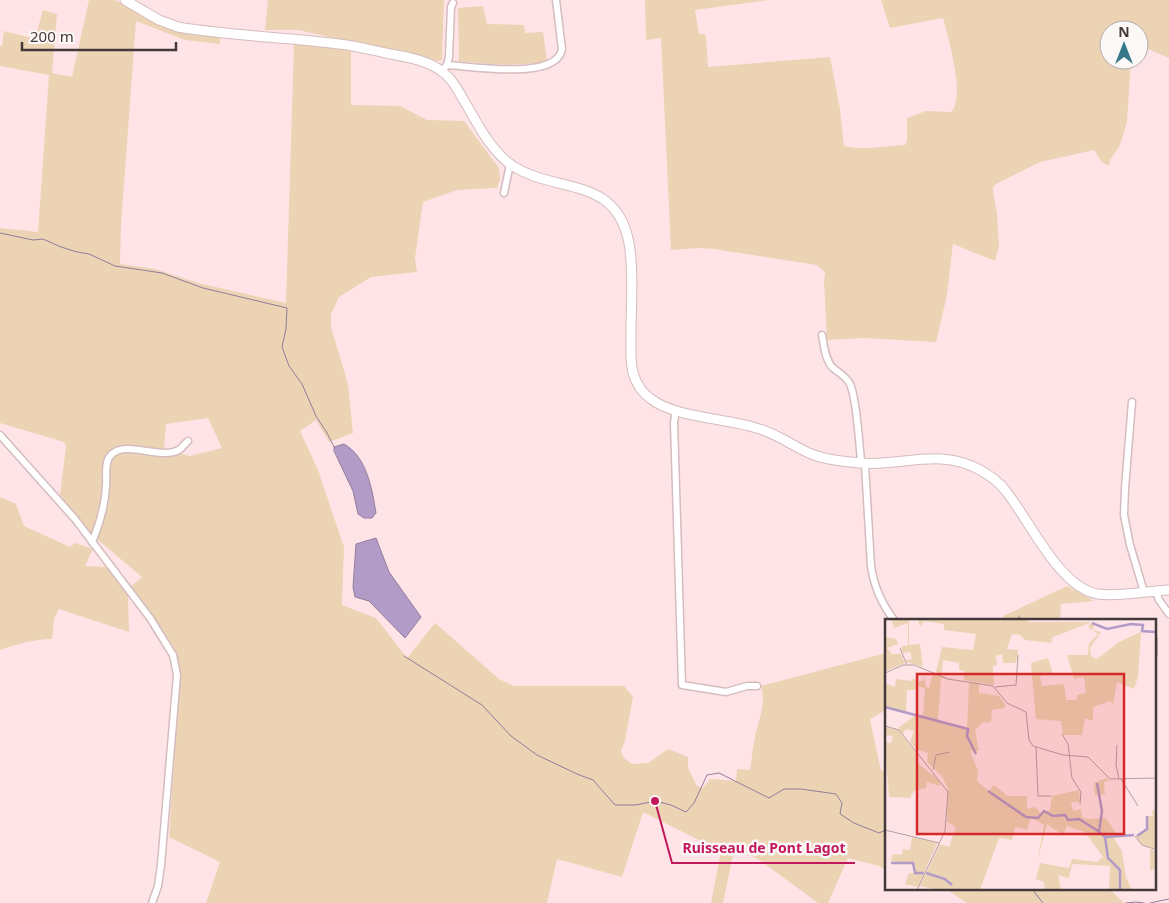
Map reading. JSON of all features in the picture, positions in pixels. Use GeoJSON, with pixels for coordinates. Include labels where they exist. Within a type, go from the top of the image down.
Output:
{"type":"FeatureCollection","features":[{"type":"Feature","properties":{"kind":"street"},"geometry":{"type":"LineString","coordinates":[[125,0],[159,20],[178,27],[352,46],[445,68],[518,69],[539,68],[554,62],[562,54],[556,0]]}},
{"type":"Feature","properties":{"kind":"street"},"geometry":{"type":"LineString","coordinates":[[445,68],[449,58],[450,7],[453,3]]}},
{"type":"Feature","properties":{"kind":"street"},"geometry":{"type":"LineString","coordinates":[[445,68],[498,154],[510,164],[528,173],[595,195],[604,200],[618,213],[626,231],[630,252],[631,358],[634,375],[640,388],[650,399],[676,411],[755,427],[774,434],[817,456],[863,464],[928,458],[955,460],[980,470],[1004,488],[1062,571],[1076,585],[1088,592],[1100,594],[1169,590]]}},
{"type":"Feature","properties":{"kind":"street"},"geometry":{"type":"LineString","coordinates":[[504,193],[510,164]]}},
{"type":"Feature","properties":{"kind":"street"},"geometry":{"type":"LineString","coordinates":[[822,335],[830,365],[840,372],[850,384],[858,433],[860,461],[865,465],[873,579],[881,600],[893,619]]}},
{"type":"Feature","properties":{"kind":"street"},"geometry":{"type":"LineString","coordinates":[[1132,402],[1124,509],[1130,545],[1144,592]]}},
{"type":"Feature","properties":{"kind":"street"},"geometry":{"type":"LineString","coordinates":[[676,411],[674,422],[682,685],[726,692],[748,686],[757,686]]}},
{"type":"Feature","properties":{"kind":"street"},"geometry":{"type":"LineString","coordinates":[[0,435],[75,519],[150,618],[173,655],[176,664],[177,675],[161,865],[158,886],[152,903]]}},
{"type":"Feature","properties":{"kind":"street"},"geometry":{"type":"LineString","coordinates":[[92,542],[102,517],[106,496],[108,460],[111,454],[130,449],[170,453],[180,450],[188,441]]}},
{"type":"Feature","properties":{"kind":"street"},"geometry":{"type":"LineString","coordinates":[[1156,591],[1159,600],[1169,614]]}},
{"type":"Feature","properties":{"kind":"shaded area"},"geometry":{"type":"Polygon","coordinates":[[[89,0],[115,0],[136,11],[220,36],[220,44],[185,40],[136,21],[121,225],[120,264],[155,269],[198,283],[286,303],[294,44],[351,50],[351,105],[400,106],[427,120],[464,121],[499,168],[500,179],[497,188],[457,190],[423,202],[415,258],[417,272],[371,277],[339,297],[331,314],[331,327],[348,384],[353,433],[329,442],[316,420],[300,431],[318,470],[344,547],[342,605],[376,618],[407,658],[435,623],[499,679],[514,686],[624,686],[633,697],[625,741],[621,751],[624,758],[632,764],[648,763],[668,749],[688,757],[688,768],[697,786],[703,788],[710,779],[736,781],[737,769],[750,770],[753,745],[763,701],[761,686],[885,653],[885,711],[870,719],[881,771],[885,770],[885,869],[879,866],[848,858],[828,903],[818,903],[761,861],[736,847],[723,903],[711,903],[721,851],[643,812],[622,877],[557,859],[547,903],[206,903],[220,862],[169,837],[179,684],[175,649],[131,586],[142,577],[91,534],[60,495],[66,446],[64,442],[0,423],[0,228],[38,232],[49,75],[0,66],[0,46],[2,46],[4,31],[35,39],[43,10],[57,14],[52,73],[72,77],[89,0]],[[208,418],[166,424],[164,449],[190,456],[222,448],[208,418]]]}},
{"type":"Feature","properties":{"kind":"shaded area"},"geometry":{"type":"Polygon","coordinates":[[[268,0],[444,0],[442,60],[438,61],[298,30],[265,30],[268,0]]]}},
{"type":"Feature","properties":{"kind":"shaded area"},"geometry":{"type":"Polygon","coordinates":[[[645,0],[769,0],[695,10],[699,34],[705,34],[706,38],[708,67],[830,57],[840,109],[844,146],[867,148],[905,145],[907,141],[907,118],[926,111],[951,112],[957,94],[952,52],[943,18],[890,28],[881,0],[1169,0],[1169,58],[1149,49],[1149,20],[1099,20],[1099,70],[1130,70],[1127,122],[1120,145],[1110,160],[1109,166],[1102,162],[1094,150],[1040,162],[993,187],[999,246],[995,261],[953,244],[947,295],[936,342],[863,338],[827,340],[825,272],[817,265],[714,249],[671,250],[661,38],[646,40],[645,0]]]}},
{"type":"Feature","properties":{"kind":"shaded area"},"geometry":{"type":"Polygon","coordinates":[[[483,6],[487,24],[524,25],[525,33],[543,32],[547,61],[492,64],[459,61],[458,8],[483,6]]]}},
{"type":"Feature","properties":{"kind":"shaded area"},"geometry":{"type":"Polygon","coordinates":[[[344,444],[358,457],[367,474],[376,513],[372,518],[364,518],[358,514],[353,491],[334,451],[334,447],[344,444]]]}},
{"type":"Feature","properties":{"kind":"shaded area"},"geometry":{"type":"Polygon","coordinates":[[[0,497],[16,504],[24,526],[70,547],[75,543],[93,549],[85,566],[106,567],[128,596],[129,632],[59,609],[54,619],[52,639],[26,642],[0,650],[0,497]]]}},
{"type":"Feature","properties":{"kind":"shaded area"},"geometry":{"type":"Polygon","coordinates":[[[376,538],[389,572],[421,617],[405,638],[369,601],[355,597],[353,587],[356,544],[376,538]]]}},
{"type":"Feature","properties":{"kind":"shaded area"},"geometry":{"type":"Polygon","coordinates":[[[1067,586],[1094,601],[1061,604],[1060,619],[1004,619],[1003,616],[1067,586]]]}},
{"type":"Feature","properties":{"kind":"shaded area"},"geometry":{"type":"Polygon","coordinates":[[[948,890],[1111,890],[1124,903],[967,903],[948,890]]]}},
{"type":"Feature","properties":{"kind":"waterway"},"geometry":{"type":"LineString","coordinates":[[0,233],[33,240],[43,239],[61,247],[89,254],[115,266],[162,273],[203,288],[287,308],[286,329],[282,347],[289,366],[302,384],[316,416],[334,447]]}},
{"type":"Feature","properties":{"kind":"waterway"},"geometry":{"type":"LineString","coordinates":[[404,656],[482,705],[511,736],[537,755],[593,780],[615,805],[636,805],[655,801],[671,805],[686,812],[694,803],[707,775],[719,773],[769,798],[784,789],[801,789],[836,794],[842,803],[840,814],[854,823],[879,833],[885,830]]}},
{"type":"Feature","properties":{"kind":"waterway"},"geometry":{"type":"LineString","coordinates":[[1033,890],[1043,903]]}},
{"type":"Feature","properties":{"kind":"waterway"},"geometry":{"type":"LineString","coordinates":[[1150,903],[1169,899]]}},
{"type":"Feature","properties":{"kind":"waterway"},"geometry":{"type":"LineString","coordinates":[[1126,903],[1144,903]]}},
{"type":"Feature","properties":{"kind":"place","name":"Ruisseau de Pont Lagot"},"geometry":{"type":"Point","coordinates":[655,801]}}]}
